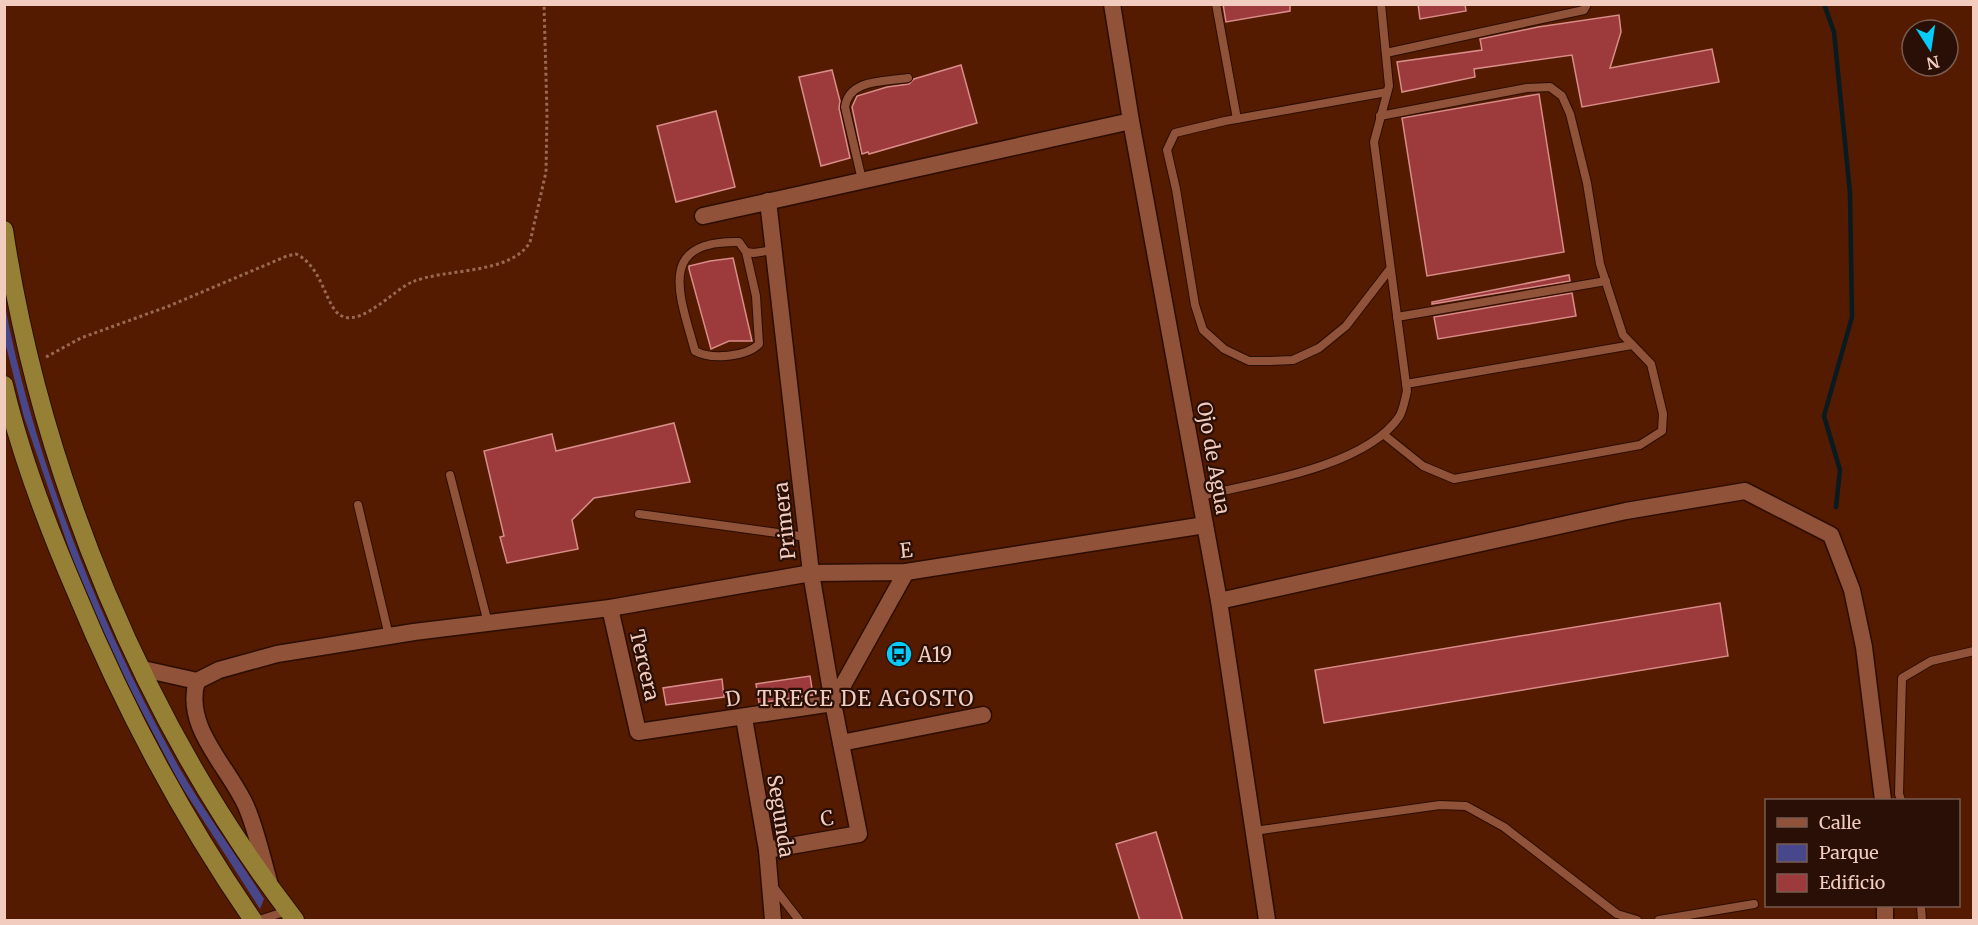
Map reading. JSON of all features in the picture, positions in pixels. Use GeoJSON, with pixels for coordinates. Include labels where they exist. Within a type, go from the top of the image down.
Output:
{"type":"FeatureCollection","features":[{"type":"Feature","properties":{"kind":"highway"},"geometry":{"type":"LineString","coordinates":[[4,230],[30,366],[58,465],[84,537],[171,726],[226,822],[291,916]]}},
{"type":"Feature","properties":{"kind":"highway"},"geometry":{"type":"LineString","coordinates":[[4,385],[29,474],[98,646],[143,740],[187,818],[253,921]]}},
{"type":"Feature","properties":{"kind":"street","name":"Ojo de Agua"},"geometry":{"type":"LineString","coordinates":[[1112,4],[1131,121],[1219,601],[1267,921]]}},
{"type":"Feature","properties":{"kind":"street"},"geometry":{"type":"LineString","coordinates":[[703,216],[1131,121]]}},
{"type":"Feature","properties":{"kind":"street","name":"Primera"},"geometry":{"type":"LineString","coordinates":[[768,201],[811,573],[833,703],[859,834]]}},
{"type":"Feature","properties":{"kind":"street"},"geometry":{"type":"LineString","coordinates":[[1219,601],[1626,511],[1745,491],[1831,534],[1852,590],[1864,647],[1882,799]]}},
{"type":"Feature","properties":{"kind":"street","name":"E"},"geometry":{"type":"LineString","coordinates":[[197,681],[219,670],[277,654],[390,636],[610,608],[811,573],[906,572],[1205,525]]}},
{"type":"Feature","properties":{"kind":"street"},"geometry":{"type":"LineString","coordinates":[[833,703],[906,572]]}},
{"type":"Feature","properties":{"kind":"street","name":"Tercera"},"geometry":{"type":"LineString","coordinates":[[610,608],[638,732]]}},
{"type":"Feature","properties":{"kind":"street"},"geometry":{"type":"LineString","coordinates":[[143,669],[197,681],[192,697],[195,718],[246,806],[273,893]]}},
{"type":"Feature","properties":{"kind":"street","name":"D"},"geometry":{"type":"LineString","coordinates":[[638,732],[833,703]]}},
{"type":"Feature","properties":{"kind":"street"},"geometry":{"type":"LineString","coordinates":[[841,743],[983,715]]}},
{"type":"Feature","properties":{"kind":"street","name":"Segunda"},"geometry":{"type":"LineString","coordinates":[[744,718],[767,850],[773,921]]}},
{"type":"Feature","properties":{"kind":"street","name":"C"},"geometry":{"type":"LineString","coordinates":[[767,850],[859,834]]}},
{"type":"Feature","properties":{"kind":"lane"},"geometry":{"type":"LineString","coordinates":[[1216,4],[1237,119]]}},
{"type":"Feature","properties":{"kind":"lane"},"geometry":{"type":"LineString","coordinates":[[1200,496],[1339,460],[1363,450],[1400,416],[1407,391],[1374,142],[1389,86],[1381,4]]}},
{"type":"Feature","properties":{"kind":"lane"},"geometry":{"type":"LineString","coordinates":[[1386,53],[1584,10],[1587,4]]}},
{"type":"Feature","properties":{"kind":"lane"},"geometry":{"type":"LineString","coordinates":[[862,180],[845,107],[846,97],[849,91],[858,86],[908,78]]}},
{"type":"Feature","properties":{"kind":"lane"},"geometry":{"type":"LineString","coordinates":[[1380,116],[1527,88],[1550,87],[1562,96],[1570,114],[1606,281],[1623,334],[1651,364],[1663,414],[1662,432],[1640,445],[1454,479],[1423,466],[1383,434]]}},
{"type":"Feature","properties":{"kind":"lane"},"geometry":{"type":"LineString","coordinates":[[1387,92],[1237,119],[1175,133],[1167,150],[1176,189],[1195,305],[1203,330],[1224,349],[1249,361],[1293,360],[1319,348],[1346,326],[1390,269]]}},
{"type":"Feature","properties":{"kind":"lane"},"geometry":{"type":"LineString","coordinates":[[746,252],[756,296],[759,344],[753,350],[704,356],[695,351],[684,311],[678,277],[684,259],[691,251],[722,242],[739,242],[746,252],[774,250]]}},
{"type":"Feature","properties":{"kind":"lane"},"geometry":{"type":"LineString","coordinates":[[1397,317],[1606,281]]}},
{"type":"Feature","properties":{"kind":"lane"},"geometry":{"type":"LineString","coordinates":[[1406,384],[1632,345]]}},
{"type":"Feature","properties":{"kind":"lane"},"geometry":{"type":"LineString","coordinates":[[450,475],[488,623]]}},
{"type":"Feature","properties":{"kind":"lane"},"geometry":{"type":"LineString","coordinates":[[358,505],[390,636]]}},
{"type":"Feature","properties":{"kind":"lane"},"geometry":{"type":"LineString","coordinates":[[639,514],[808,537]]}},
{"type":"Feature","properties":{"kind":"lane"},"geometry":{"type":"LineString","coordinates":[[1900,799],[1902,678],[1931,661],[1974,651]]}},
{"type":"Feature","properties":{"kind":"lane"},"geometry":{"type":"LineString","coordinates":[[1254,831],[1440,805],[1466,806],[1504,827],[1617,914],[1637,921]]}},
{"type":"Feature","properties":{"kind":"lane"},"geometry":{"type":"LineString","coordinates":[[770,882],[798,921]]}},
{"type":"Feature","properties":{"kind":"lane"},"geometry":{"type":"LineString","coordinates":[[1659,921],[1754,904]]}},
{"type":"Feature","properties":{"kind":"lane"},"geometry":{"type":"LineString","coordinates":[[259,921],[291,916]]}},
{"type":"Feature","properties":{"kind":"path"},"geometry":{"type":"LineString","coordinates":[[30,366],[81,339],[169,306],[287,256],[296,254],[313,267],[337,312],[344,317],[352,317],[372,310],[412,282],[504,262],[525,252],[530,242],[546,172],[544,4]]}},
{"type":"Feature","properties":{"kind":"green space"},"geometry":{"type":"Polygon","coordinates":[[[4,301],[33,422],[52,482],[98,601],[123,658],[180,769],[264,899],[260,909],[180,784],[110,651],[77,572],[24,417],[5,342],[4,301]]]}},
{"type":"Feature","properties":{"kind":"building"},"geometry":{"type":"Polygon","coordinates":[[[1223,4],[1290,4],[1290,11],[1226,22],[1223,4]]]}},
{"type":"Feature","properties":{"kind":"building"},"geometry":{"type":"Polygon","coordinates":[[[1418,4],[1465,4],[1466,11],[1420,19],[1418,4]]]}},
{"type":"Feature","properties":{"kind":"building"},"geometry":{"type":"Polygon","coordinates":[[[1619,15],[1621,32],[1610,68],[1712,49],[1719,82],[1582,107],[1572,55],[1474,69],[1475,77],[1402,92],[1397,62],[1482,50],[1480,39],[1538,27],[1619,15]]]}},
{"type":"Feature","properties":{"kind":"building"},"geometry":{"type":"Polygon","coordinates":[[[961,65],[977,123],[869,154],[868,152],[862,154],[852,107],[857,96],[887,87],[909,84],[914,79],[961,65]]]}},
{"type":"Feature","properties":{"kind":"building"},"geometry":{"type":"Polygon","coordinates":[[[832,70],[850,158],[821,166],[799,77],[832,70]]]}},
{"type":"Feature","properties":{"kind":"building"},"geometry":{"type":"Polygon","coordinates":[[[1539,94],[1564,252],[1427,276],[1402,118],[1539,94]]]}},
{"type":"Feature","properties":{"kind":"building"},"geometry":{"type":"Polygon","coordinates":[[[716,111],[735,187],[676,202],[657,126],[716,111]]]}},
{"type":"Feature","properties":{"kind":"building"},"geometry":{"type":"Polygon","coordinates":[[[733,258],[752,341],[729,341],[711,349],[689,266],[733,258]]]}},
{"type":"Feature","properties":{"kind":"building"},"geometry":{"type":"Polygon","coordinates":[[[1569,275],[1570,281],[1432,304],[1432,302],[1569,275]]]}},
{"type":"Feature","properties":{"kind":"building"},"geometry":{"type":"Polygon","coordinates":[[[1572,293],[1576,316],[1438,339],[1434,317],[1572,293]]]}},
{"type":"Feature","properties":{"kind":"building"},"geometry":{"type":"Polygon","coordinates":[[[674,423],[690,482],[594,498],[572,520],[578,549],[507,563],[500,537],[504,536],[484,451],[552,434],[556,451],[674,423]]]}},
{"type":"Feature","properties":{"kind":"building"},"geometry":{"type":"Polygon","coordinates":[[[1720,603],[1728,656],[1324,723],[1315,670],[1720,603]]]}},
{"type":"Feature","properties":{"kind":"building"},"geometry":{"type":"Polygon","coordinates":[[[810,676],[813,695],[759,703],[756,684],[810,676]]]}},
{"type":"Feature","properties":{"kind":"building"},"geometry":{"type":"Polygon","coordinates":[[[722,679],[724,697],[666,705],[663,688],[722,679]]]}},
{"type":"Feature","properties":{"kind":"building"},"geometry":{"type":"Polygon","coordinates":[[[1156,832],[1183,921],[1140,921],[1116,844],[1156,832]]]}},
{"type":"Feature","properties":{"kind":"waterway"},"geometry":{"type":"LineString","coordinates":[[1824,4],[1834,32],[1850,193],[1852,317],[1824,416],[1840,470],[1836,507]]}},
{"type":"Feature","properties":{"kind":"place","name":"A19"},"geometry":{"type":"Point","coordinates":[899,654]}},
{"type":"Feature","properties":{"kind":"district","name":"TRECE DE AGOSTO"},"geometry":{"type":"Point","coordinates":[866,698]}}]}
